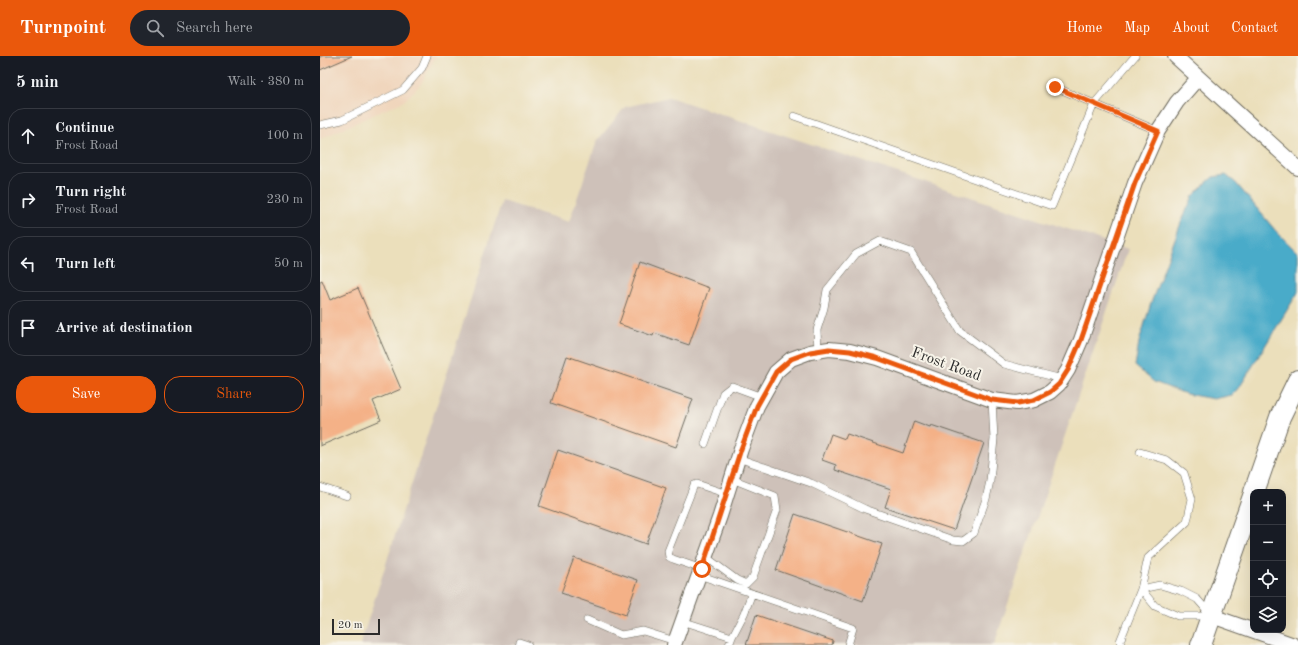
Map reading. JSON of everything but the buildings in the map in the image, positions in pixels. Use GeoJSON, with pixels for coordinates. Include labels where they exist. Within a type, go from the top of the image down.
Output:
{"type":"FeatureCollection","features":[{"type":"Feature","properties":{"kind":"street"},"geometry":{"type":"LineString","coordinates":[[1175,56],[1298,168]]}},
{"type":"Feature","properties":{"kind":"street","name":"Frost Road"},"geometry":{"type":"LineString","coordinates":[[674,643],[702,567],[757,406],[776,372],[791,359],[810,352],[829,349],[850,351],[877,358],[992,400],[1018,403],[1034,400],[1050,392],[1068,370],[1081,340],[1135,183],[1158,131],[1177,102],[1198,78]]}},
{"type":"Feature","properties":{"kind":"street"},"geometry":{"type":"LineString","coordinates":[[1255,489],[1280,417],[1298,380]]}},
{"type":"Feature","properties":{"kind":"street"},"geometry":{"type":"LineString","coordinates":[[1201,645],[1250,505]]}},
{"type":"Feature","properties":{"kind":"street"},"geometry":{"type":"LineString","coordinates":[[1212,616],[1294,645]]}},
{"type":"Feature","properties":{"kind":"lane"},"geometry":{"type":"LineString","coordinates":[[320,125],[342,120],[403,90],[422,68],[427,56]]}},
{"type":"Feature","properties":{"kind":"lane"},"geometry":{"type":"LineString","coordinates":[[794,116],[1052,206],[1094,104],[1135,56]]}},
{"type":"Feature","properties":{"kind":"lane"},"geometry":{"type":"LineString","coordinates":[[1055,87],[1158,131]]}},
{"type":"Feature","properties":{"kind":"lane"},"geometry":{"type":"LineString","coordinates":[[818,351],[817,330],[824,308],[827,290],[856,254],[880,241],[911,252],[960,331],[1004,364],[1062,379]]}},
{"type":"Feature","properties":{"kind":"lane"},"geometry":{"type":"LineString","coordinates":[[705,444],[723,393],[732,386],[762,397]]}},
{"type":"Feature","properties":{"kind":"lane"},"geometry":{"type":"LineString","coordinates":[[738,458],[811,483],[865,509],[953,540],[963,541],[974,533],[986,499],[990,481],[994,440],[992,400]]}},
{"type":"Feature","properties":{"kind":"lane"},"geometry":{"type":"LineString","coordinates":[[1121,645],[1120,641],[1141,590],[1148,558],[1187,522],[1192,499],[1184,473],[1167,460],[1140,452]]}},
{"type":"Feature","properties":{"kind":"lane"},"geometry":{"type":"LineString","coordinates":[[727,494],[697,484],[694,485],[668,551],[669,556],[673,559],[702,567],[746,584],[753,577],[777,510],[775,496],[732,479]]}},
{"type":"Feature","properties":{"kind":"lane"},"geometry":{"type":"LineString","coordinates":[[320,487],[347,496]]}},
{"type":"Feature","properties":{"kind":"lane"},"geometry":{"type":"LineString","coordinates":[[702,567],[752,593],[853,628],[848,645]]}},
{"type":"Feature","properties":{"kind":"lane"},"geometry":{"type":"LineString","coordinates":[[1141,590],[1160,585],[1182,591],[1197,599],[1212,616]]}},
{"type":"Feature","properties":{"kind":"lane"},"geometry":{"type":"LineString","coordinates":[[1141,590],[1155,606],[1178,616],[1212,616]]}},
{"type":"Feature","properties":{"kind":"lane"},"geometry":{"type":"LineString","coordinates":[[729,645],[752,593]]}},
{"type":"Feature","properties":{"kind":"lane"},"geometry":{"type":"LineString","coordinates":[[587,620],[621,636],[643,631],[674,643]]}},
{"type":"Feature","properties":{"kind":"lane"},"geometry":{"type":"LineString","coordinates":[[682,621],[732,637]]}},
{"type":"Feature","properties":{"kind":"lane"},"geometry":{"type":"LineString","coordinates":[[519,642],[528,645]]}},
{"type":"Feature","properties":{"kind":"shaded area"},"geometry":{"type":"Polygon","coordinates":[[[320,56],[436,56],[421,84],[404,101],[320,139],[320,56]]]}},
{"type":"Feature","properties":{"kind":"shaded area"},"geometry":{"type":"Polygon","coordinates":[[[669,97],[1128,249],[994,645],[360,645],[502,201],[569,222],[597,141],[625,107],[669,97]]]}},
{"type":"Feature","properties":{"kind":"water"},"geometry":{"type":"Polygon","coordinates":[[[1226,175],[1236,183],[1275,230],[1298,253],[1298,291],[1241,385],[1232,395],[1214,399],[1186,394],[1154,382],[1135,366],[1139,342],[1151,303],[1182,220],[1193,196],[1213,177],[1226,175]]]}},
{"type":"Feature","properties":{"kind":"route"},"geometry":{"type":"LineString","coordinates":[[702,569],[741,449],[757,406],[776,372],[791,359],[810,352],[829,349],[850,351],[877,358],[992,400],[1018,403],[1034,400],[1050,392],[1059,384],[1068,370],[1081,340],[1135,183],[1158,131],[1055,87]]}}]}
